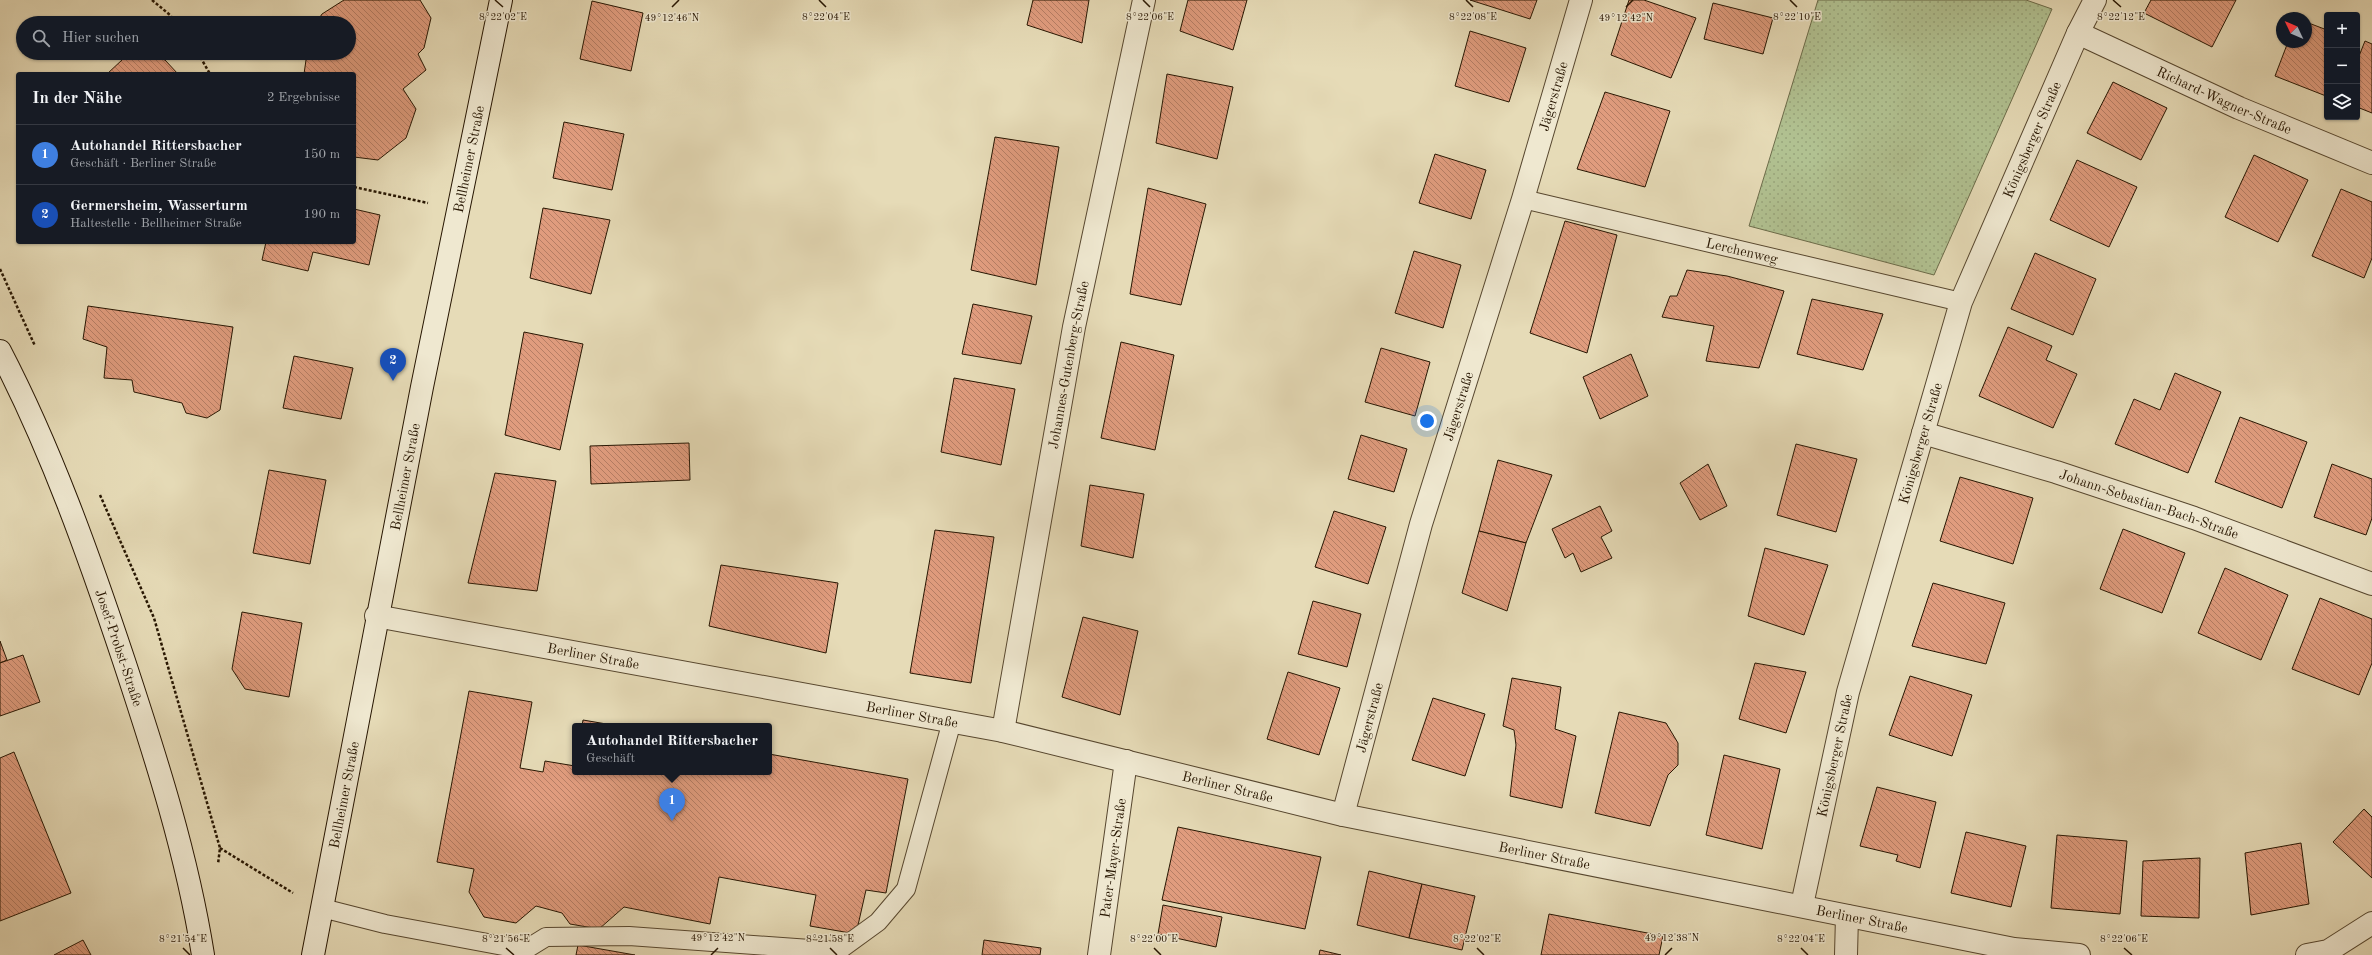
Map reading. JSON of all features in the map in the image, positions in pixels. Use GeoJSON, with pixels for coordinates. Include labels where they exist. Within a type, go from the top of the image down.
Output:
{"type":"FeatureCollection","features":[{"type":"Feature","properties":{"kind":"street","name":"Bellheimer Straße"},"geometry":{"type":"LineString","coordinates":[[314,955],[376,616],[501,0]]}},
{"type":"Feature","properties":{"kind":"street","name":"Johannes-Gutenberg-Straße"},"geometry":{"type":"LineString","coordinates":[[1004,731],[1074,327],[1144,0]]}},
{"type":"Feature","properties":{"kind":"street","name":"Jägerstraße"},"geometry":{"type":"LineString","coordinates":[[1343,815],[1421,524],[1523,199],[1581,0]]}},
{"type":"Feature","properties":{"kind":"street","name":"Königsberger Straße"},"geometry":{"type":"LineString","coordinates":[[1802,905],[1848,692],[1962,302],[2078,33],[2095,0]]}},
{"type":"Feature","properties":{"kind":"street","name":"Richard-Wagner-Straße"},"geometry":{"type":"LineString","coordinates":[[2078,33],[2239,108],[2372,163]]}},
{"type":"Feature","properties":{"kind":"street","name":"Josef-Probst-Straße"},"geometry":{"type":"LineString","coordinates":[[0,351],[18,384],[104,600],[173,812],[198,922],[203,955]]}},
{"type":"Feature","properties":{"kind":"street","name":"Johann-Sebastian-Bach-Straße"},"geometry":{"type":"LineString","coordinates":[[1923,433],[2056,472],[2187,516],[2372,584]]}},
{"type":"Feature","properties":{"kind":"street","name":"Berliner Straße"},"geometry":{"type":"LineString","coordinates":[[376,616],[1004,731],[1343,815],[1802,905],[1847,916],[2014,949],[2079,955]]}},
{"type":"Feature","properties":{"kind":"street","name":"Pater-Mayer-Straße"},"geometry":{"type":"LineString","coordinates":[[1099,955],[1126,761]]}},
{"type":"Feature","properties":{"kind":"street"},"geometry":{"type":"LineString","coordinates":[[1846,955],[1847,916]]}},
{"type":"Feature","properties":{"kind":"street"},"geometry":{"type":"LineString","coordinates":[[2307,955],[2328,951],[2372,923]]}},
{"type":"Feature","properties":{"kind":"lane","name":"Lerchenweg"},"geometry":{"type":"LineString","coordinates":[[1523,199],[1962,302]]}},
{"type":"Feature","properties":{"kind":"lane"},"geometry":{"type":"LineString","coordinates":[[322,908],[385,924],[525,950],[546,937],[629,936],[838,950],[878,922],[906,889],[952,721]]}},
{"type":"Feature","properties":{"kind":"path"},"geometry":{"type":"LineString","coordinates":[[152,0],[171,16]]}},
{"type":"Feature","properties":{"kind":"path"},"geometry":{"type":"LineString","coordinates":[[202,60],[209,72]]}},
{"type":"Feature","properties":{"kind":"path"},"geometry":{"type":"LineString","coordinates":[[356,187],[432,204]]}},
{"type":"Feature","properties":{"kind":"path"},"geometry":{"type":"LineString","coordinates":[[220,848],[297,895]]}},
{"type":"Feature","properties":{"kind":"green space"},"geometry":{"type":"Polygon","coordinates":[[[1818,0],[2026,0],[2052,9],[1934,275],[1749,226],[1818,0]]]}},
{"type":"Feature","properties":{"kind":"building"},"geometry":{"type":"Polygon","coordinates":[[[344,0],[420,0],[431,18],[424,48],[418,54],[426,70],[403,89],[416,109],[406,138],[378,160],[356,157],[356,72],[304,72],[306,60],[356,60],[356,16],[321,16],[344,0]]]}},
{"type":"Feature","properties":{"kind":"building"},"geometry":{"type":"Polygon","coordinates":[[[1033,0],[1089,0],[1082,43],[1027,25],[1033,0]]]}},
{"type":"Feature","properties":{"kind":"building"},"geometry":{"type":"Polygon","coordinates":[[[1188,0],[1247,0],[1233,50],[1180,31],[1188,0]]]}},
{"type":"Feature","properties":{"kind":"building"},"geometry":{"type":"Polygon","coordinates":[[[1470,0],[1537,0],[1530,19],[1470,0]]]}},
{"type":"Feature","properties":{"kind":"building"},"geometry":{"type":"Polygon","coordinates":[[[1629,0],[1644,0],[1696,18],[1671,78],[1611,55],[1629,0]]]}},
{"type":"Feature","properties":{"kind":"building"},"geometry":{"type":"Polygon","coordinates":[[[2151,0],[2236,0],[2212,47],[2144,13],[2151,0]]]}},
{"type":"Feature","properties":{"kind":"building"},"geometry":{"type":"Polygon","coordinates":[[[592,1],[643,13],[631,71],[580,59],[592,1]]]}},
{"type":"Feature","properties":{"kind":"building"},"geometry":{"type":"Polygon","coordinates":[[[1713,3],[1773,18],[1763,54],[1704,39],[1713,3]]]}},
{"type":"Feature","properties":{"kind":"building"},"geometry":{"type":"Polygon","coordinates":[[[2312,24],[2324,29],[2324,95],[2275,76],[2286,48],[2312,48],[2312,24]]]}},
{"type":"Feature","properties":{"kind":"building"},"geometry":{"type":"Polygon","coordinates":[[[1470,31],[1526,48],[1509,102],[1455,86],[1470,31]]]}},
{"type":"Feature","properties":{"kind":"building"},"geometry":{"type":"Polygon","coordinates":[[[2365,41],[2372,44],[2372,113],[2360,108],[2360,54],[2365,41]]]}},
{"type":"Feature","properties":{"kind":"building"},"geometry":{"type":"Polygon","coordinates":[[[122,60],[165,60],[176,72],[109,72],[122,60]]]}},
{"type":"Feature","properties":{"kind":"building"},"geometry":{"type":"Polygon","coordinates":[[[1167,74],[1233,87],[1217,159],[1156,143],[1167,74]]]}},
{"type":"Feature","properties":{"kind":"building"},"geometry":{"type":"Polygon","coordinates":[[[2113,82],[2167,108],[2141,160],[2087,133],[2113,82]]]}},
{"type":"Feature","properties":{"kind":"building"},"geometry":{"type":"Polygon","coordinates":[[[1605,92],[1670,111],[1645,187],[1577,169],[1605,92]]]}},
{"type":"Feature","properties":{"kind":"building"},"geometry":{"type":"Polygon","coordinates":[[[564,122],[624,134],[612,190],[553,178],[564,122]]]}},
{"type":"Feature","properties":{"kind":"building"},"geometry":{"type":"Polygon","coordinates":[[[995,137],[1059,147],[1036,285],[971,270],[995,137]]]}},
{"type":"Feature","properties":{"kind":"building"},"geometry":{"type":"Polygon","coordinates":[[[1435,154],[1486,170],[1471,219],[1419,203],[1435,154]]]}},
{"type":"Feature","properties":{"kind":"building"},"geometry":{"type":"Polygon","coordinates":[[[2254,155],[2308,180],[2278,242],[2225,217],[2254,155]]]}},
{"type":"Feature","properties":{"kind":"building"},"geometry":{"type":"Polygon","coordinates":[[[2077,160],[2137,187],[2109,247],[2050,220],[2077,160]]]}},
{"type":"Feature","properties":{"kind":"building"},"geometry":{"type":"Polygon","coordinates":[[[1148,188],[1206,204],[1181,305],[1130,294],[1148,188]]]}},
{"type":"Feature","properties":{"kind":"building"},"geometry":{"type":"Polygon","coordinates":[[[2341,189],[2372,202],[2372,258],[2364,278],[2312,256],[2341,189]]]}},
{"type":"Feature","properties":{"kind":"building"},"geometry":{"type":"Polygon","coordinates":[[[543,208],[610,220],[591,294],[530,278],[543,208]]]}},
{"type":"Feature","properties":{"kind":"building"},"geometry":{"type":"Polygon","coordinates":[[[356,209],[380,215],[369,265],[313,252],[308,271],[262,260],[266,244],[356,244],[356,209]]]}},
{"type":"Feature","properties":{"kind":"building"},"geometry":{"type":"Polygon","coordinates":[[[1565,221],[1617,235],[1587,353],[1530,333],[1565,221]]]}},
{"type":"Feature","properties":{"kind":"building"},"geometry":{"type":"Polygon","coordinates":[[[1414,251],[1461,265],[1443,328],[1395,313],[1414,251]]]}},
{"type":"Feature","properties":{"kind":"building"},"geometry":{"type":"Polygon","coordinates":[[[2035,253],[2096,279],[2073,335],[2011,309],[2035,253]]]}},
{"type":"Feature","properties":{"kind":"building"},"geometry":{"type":"Polygon","coordinates":[[[1687,270],[1727,276],[1784,291],[1759,368],[1706,361],[1714,326],[1662,317],[1670,296],[1677,296],[1687,270]]]}},
{"type":"Feature","properties":{"kind":"building"},"geometry":{"type":"Polygon","coordinates":[[[1812,299],[1883,314],[1863,370],[1797,354],[1812,299]]]}},
{"type":"Feature","properties":{"kind":"building"},"geometry":{"type":"Polygon","coordinates":[[[973,304],[1032,316],[1021,364],[962,354],[973,304]]]}},
{"type":"Feature","properties":{"kind":"building"},"geometry":{"type":"Polygon","coordinates":[[[88,306],[233,327],[220,410],[207,418],[186,413],[182,403],[134,392],[132,380],[104,378],[107,347],[83,339],[88,306]]]}},
{"type":"Feature","properties":{"kind":"building"},"geometry":{"type":"Polygon","coordinates":[[[2008,327],[2052,346],[2046,360],[2077,374],[2053,428],[1979,396],[2008,327]]]}},
{"type":"Feature","properties":{"kind":"building"},"geometry":{"type":"Polygon","coordinates":[[[524,332],[583,344],[560,450],[505,435],[524,332]]]}},
{"type":"Feature","properties":{"kind":"building"},"geometry":{"type":"Polygon","coordinates":[[[1121,342],[1174,355],[1155,450],[1101,438],[1121,342]]]}},
{"type":"Feature","properties":{"kind":"building"},"geometry":{"type":"Polygon","coordinates":[[[1381,348],[1430,362],[1415,416],[1365,402],[1381,348]]]}},
{"type":"Feature","properties":{"kind":"building"},"geometry":{"type":"Polygon","coordinates":[[[1631,354],[1648,396],[1600,419],[1583,377],[1631,354]]]}},
{"type":"Feature","properties":{"kind":"building"},"geometry":{"type":"Polygon","coordinates":[[[294,356],[353,368],[341,419],[283,408],[294,356]]]}},
{"type":"Feature","properties":{"kind":"building"},"geometry":{"type":"Polygon","coordinates":[[[2175,373],[2221,392],[2188,473],[2115,444],[2134,399],[2160,410],[2175,373]]]}},
{"type":"Feature","properties":{"kind":"building"},"geometry":{"type":"Polygon","coordinates":[[[954,378],[1015,389],[1001,465],[941,452],[954,378]]]}},
{"type":"Feature","properties":{"kind":"building"},"geometry":{"type":"Polygon","coordinates":[[[2240,417],[2307,442],[2282,508],[2215,482],[2240,417]]]}},
{"type":"Feature","properties":{"kind":"building"},"geometry":{"type":"Polygon","coordinates":[[[1361,435],[1407,449],[1394,492],[1348,479],[1361,435]]]}},
{"type":"Feature","properties":{"kind":"building"},"geometry":{"type":"Polygon","coordinates":[[[689,443],[690,480],[591,484],[590,446],[689,443]]]}},
{"type":"Feature","properties":{"kind":"building"},"geometry":{"type":"Polygon","coordinates":[[[1796,444],[1857,459],[1836,532],[1777,515],[1796,444]]]}},
{"type":"Feature","properties":{"kind":"building"},"geometry":{"type":"Polygon","coordinates":[[[1498,460],[1552,475],[1526,543],[1479,531],[1498,460]]]}},
{"type":"Feature","properties":{"kind":"building"},"geometry":{"type":"Polygon","coordinates":[[[1708,464],[1727,506],[1700,520],[1680,483],[1708,464]]]}},
{"type":"Feature","properties":{"kind":"building"},"geometry":{"type":"Polygon","coordinates":[[[2332,464],[2372,479],[2372,518],[2366,535],[2314,517],[2332,464]]]}},
{"type":"Feature","properties":{"kind":"building"},"geometry":{"type":"Polygon","coordinates":[[[269,470],[326,480],[310,564],[253,553],[269,470]]]}},
{"type":"Feature","properties":{"kind":"building"},"geometry":{"type":"Polygon","coordinates":[[[495,473],[556,481],[537,591],[468,583],[495,473]]]}},
{"type":"Feature","properties":{"kind":"building"},"geometry":{"type":"Polygon","coordinates":[[[1960,477],[2033,498],[2013,564],[1940,541],[1960,477]]]}},
{"type":"Feature","properties":{"kind":"building"},"geometry":{"type":"Polygon","coordinates":[[[1090,485],[1144,494],[1133,558],[1081,546],[1090,485]]]}},
{"type":"Feature","properties":{"kind":"building"},"geometry":{"type":"Polygon","coordinates":[[[1600,506],[1612,531],[1601,537],[1612,558],[1581,572],[1573,553],[1565,558],[1552,529],[1600,506]]]}},
{"type":"Feature","properties":{"kind":"building"},"geometry":{"type":"Polygon","coordinates":[[[1334,511],[1386,527],[1368,584],[1315,567],[1334,511]]]}},
{"type":"Feature","properties":{"kind":"building"},"geometry":{"type":"Polygon","coordinates":[[[2123,529],[2185,553],[2162,613],[2100,589],[2123,529]]]}},
{"type":"Feature","properties":{"kind":"building"},"geometry":{"type":"Polygon","coordinates":[[[935,530],[994,537],[971,683],[910,673],[935,530]]]}},
{"type":"Feature","properties":{"kind":"building"},"geometry":{"type":"Polygon","coordinates":[[[1479,531],[1526,543],[1507,611],[1462,593],[1479,531]]]}},
{"type":"Feature","properties":{"kind":"building"},"geometry":{"type":"Polygon","coordinates":[[[1765,548],[1828,565],[1804,635],[1748,616],[1765,548]]]}},
{"type":"Feature","properties":{"kind":"building"},"geometry":{"type":"Polygon","coordinates":[[[721,565],[838,583],[826,653],[709,626],[721,565]]]}},
{"type":"Feature","properties":{"kind":"building"},"geometry":{"type":"Polygon","coordinates":[[[2225,568],[2288,595],[2261,660],[2198,633],[2225,568]]]}},
{"type":"Feature","properties":{"kind":"building"},"geometry":{"type":"Polygon","coordinates":[[[1933,583],[2005,603],[1986,664],[1912,646],[1933,583]]]}},
{"type":"Feature","properties":{"kind":"building"},"geometry":{"type":"Polygon","coordinates":[[[2320,598],[2372,619],[2372,663],[2359,695],[2292,669],[2320,598]]]}},
{"type":"Feature","properties":{"kind":"building"},"geometry":{"type":"Polygon","coordinates":[[[1313,601],[1361,614],[1347,667],[1298,654],[1313,601]]]}},
{"type":"Feature","properties":{"kind":"building"},"geometry":{"type":"Polygon","coordinates":[[[242,612],[302,623],[289,697],[245,689],[232,669],[242,612]]]}},
{"type":"Feature","properties":{"kind":"building"},"geometry":{"type":"Polygon","coordinates":[[[1083,617],[1138,631],[1120,715],[1062,697],[1083,617]]]}},
{"type":"Feature","properties":{"kind":"building"},"geometry":{"type":"Polygon","coordinates":[[[0,641],[7,660],[0,663],[0,641]]]}},
{"type":"Feature","properties":{"kind":"building"},"geometry":{"type":"Polygon","coordinates":[[[23,655],[40,702],[0,716],[0,663],[23,655]]]}},
{"type":"Feature","properties":{"kind":"building"},"geometry":{"type":"Polygon","coordinates":[[[1755,663],[1806,672],[1786,733],[1739,719],[1755,663]]]}},
{"type":"Feature","properties":{"kind":"building"},"geometry":{"type":"Polygon","coordinates":[[[1288,672],[1340,688],[1319,755],[1267,739],[1288,672]]]}},
{"type":"Feature","properties":{"kind":"building"},"geometry":{"type":"Polygon","coordinates":[[[1910,676],[1972,695],[1952,756],[1889,735],[1910,676]]]}},
{"type":"Feature","properties":{"kind":"building"},"geometry":{"type":"Polygon","coordinates":[[[1512,678],[1561,687],[1555,729],[1576,736],[1562,808],[1510,796],[1516,745],[1514,730],[1503,726],[1512,678]]]}},
{"type":"Feature","properties":{"kind":"building"},"geometry":{"type":"Polygon","coordinates":[[[469,691],[532,702],[520,768],[543,772],[545,761],[572,766],[572,775],[772,775],[772,755],[908,779],[886,893],[866,890],[856,934],[810,926],[816,895],[719,877],[710,924],[624,907],[599,929],[570,924],[562,913],[536,906],[516,923],[484,917],[469,892],[474,869],[437,862],[469,691]]]}},
{"type":"Feature","properties":{"kind":"building"},"geometry":{"type":"Polygon","coordinates":[[[1433,698],[1485,714],[1465,776],[1412,760],[1433,698]]]}},
{"type":"Feature","properties":{"kind":"building"},"geometry":{"type":"Polygon","coordinates":[[[1619,712],[1666,723],[1678,743],[1678,765],[1668,775],[1650,826],[1595,813],[1619,712]]]}},
{"type":"Feature","properties":{"kind":"building"},"geometry":{"type":"Polygon","coordinates":[[[583,720],[600,723],[582,723],[583,720]]]}},
{"type":"Feature","properties":{"kind":"building"},"geometry":{"type":"Polygon","coordinates":[[[14,752],[71,893],[0,921],[0,758],[14,752]]]}},
{"type":"Feature","properties":{"kind":"building"},"geometry":{"type":"Polygon","coordinates":[[[1724,755],[1780,769],[1762,849],[1706,835],[1724,755]]]}},
{"type":"Feature","properties":{"kind":"building"},"geometry":{"type":"Polygon","coordinates":[[[1877,787],[1936,802],[1920,868],[1896,861],[1898,855],[1860,846],[1877,787]]]}},
{"type":"Feature","properties":{"kind":"building"},"geometry":{"type":"Polygon","coordinates":[[[2364,809],[2372,817],[2372,878],[2333,842],[2364,809]]]}},
{"type":"Feature","properties":{"kind":"building"},"geometry":{"type":"Polygon","coordinates":[[[1178,827],[1321,857],[1305,929],[1162,900],[1178,827]]]}},
{"type":"Feature","properties":{"kind":"building"},"geometry":{"type":"Polygon","coordinates":[[[1966,832],[2026,846],[2011,907],[1951,893],[1966,832]]]}},
{"type":"Feature","properties":{"kind":"building"},"geometry":{"type":"Polygon","coordinates":[[[2057,835],[2127,841],[2120,914],[2051,908],[2057,835]]]}},
{"type":"Feature","properties":{"kind":"building"},"geometry":{"type":"Polygon","coordinates":[[[2301,843],[2309,904],[2251,915],[2245,853],[2301,843]]]}},
{"type":"Feature","properties":{"kind":"building"},"geometry":{"type":"Polygon","coordinates":[[[2200,858],[2199,918],[2141,916],[2143,861],[2200,858]]]}},
{"type":"Feature","properties":{"kind":"building"},"geometry":{"type":"Polygon","coordinates":[[[1369,871],[1422,884],[1409,938],[1357,925],[1369,871]]]}},
{"type":"Feature","properties":{"kind":"building"},"geometry":{"type":"Polygon","coordinates":[[[1422,884],[1475,896],[1462,950],[1409,938],[1422,884]]]}},
{"type":"Feature","properties":{"kind":"building"},"geometry":{"type":"Polygon","coordinates":[[[1163,905],[1222,917],[1216,947],[1158,934],[1163,905]]]}},
{"type":"Feature","properties":{"kind":"building"},"geometry":{"type":"Polygon","coordinates":[[[1549,914],[1663,936],[1659,955],[1541,955],[1549,914]]]}},
{"type":"Feature","properties":{"kind":"building"},"geometry":{"type":"Polygon","coordinates":[[[83,940],[91,955],[54,955],[83,940]]]}},
{"type":"Feature","properties":{"kind":"building"},"geometry":{"type":"Polygon","coordinates":[[[984,940],[1041,948],[1040,955],[982,955],[984,940]]]}},
{"type":"Feature","properties":{"kind":"building"},"geometry":{"type":"Polygon","coordinates":[[[578,945],[635,955],[576,955],[578,945]]]}},
{"type":"Feature","properties":{"kind":"building"},"geometry":{"type":"Polygon","coordinates":[[[1320,950],[1341,955],[1319,955],[1320,950]]]}},
{"type":"Feature","properties":{"kind":"place","name":"Germersheim, Wasserturm"},"geometry":{"type":"Point","coordinates":[393,381]}},
{"type":"Feature","properties":{"kind":"place","name":"Autohandel Rittersbacher"},"geometry":{"type":"Point","coordinates":[672,821]}}]}
